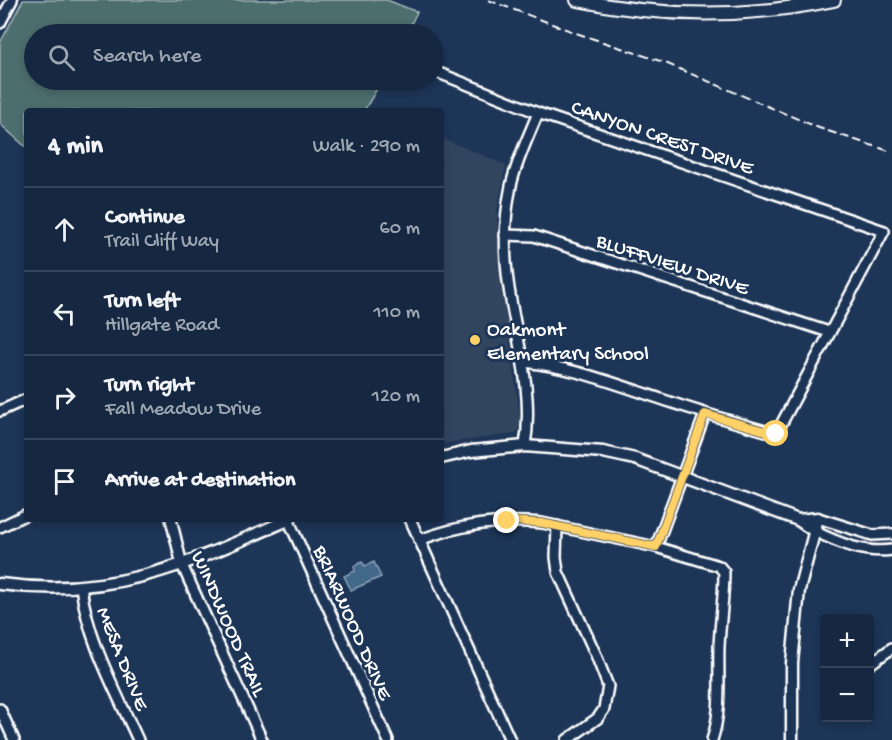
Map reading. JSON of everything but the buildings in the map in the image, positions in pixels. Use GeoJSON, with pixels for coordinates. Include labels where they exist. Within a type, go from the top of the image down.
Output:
{"type":"FeatureCollection","features":[{"type":"Feature","properties":{"kind":"main road"},"geometry":{"type":"LineString","coordinates":[[577,0],[605,6],[671,14],[773,11],[834,0]]}},
{"type":"Feature","properties":{"kind":"main road"},"geometry":{"type":"LineString","coordinates":[[742,0],[743,13]]}},
{"type":"Feature","properties":{"kind":"street"},"geometry":{"type":"LineString","coordinates":[[0,23],[12,0]]}},
{"type":"Feature","properties":{"kind":"street","name":"CANYON CREST DRIVE"},"geometry":{"type":"LineString","coordinates":[[444,75],[538,112],[884,231],[829,332]]}},
{"type":"Feature","properties":{"kind":"street"},"geometry":{"type":"LineString","coordinates":[[525,446],[528,419],[524,362],[507,274],[505,235],[511,185],[538,112]]}},
{"type":"Feature","properties":{"kind":"street","name":"BLUFFVIEW DRIVE"},"geometry":{"type":"LineString","coordinates":[[505,235],[534,236],[829,332]]}},
{"type":"Feature","properties":{"kind":"street"},"geometry":{"type":"LineString","coordinates":[[524,362],[553,365],[585,374],[705,414],[776,434],[829,332]]}},
{"type":"Feature","properties":{"kind":"street"},"geometry":{"type":"LineString","coordinates":[[0,411],[24,400]]}},
{"type":"Feature","properties":{"kind":"street"},"geometry":{"type":"LineString","coordinates":[[656,547],[705,414]]}},
{"type":"Feature","properties":{"kind":"street"},"geometry":{"type":"LineString","coordinates":[[444,457],[501,447],[525,446],[603,452],[635,459],[798,520],[814,531],[867,551],[892,550]]}},
{"type":"Feature","properties":{"kind":"street"},"geometry":{"type":"LineString","coordinates":[[0,527],[24,515]]}},
{"type":"Feature","properties":{"kind":"street"},"geometry":{"type":"LineString","coordinates":[[798,520],[818,518],[872,535],[892,534]]}},
{"type":"Feature","properties":{"kind":"street"},"geometry":{"type":"LineString","coordinates":[[792,740],[792,663],[800,590],[818,518]]}},
{"type":"Feature","properties":{"kind":"street","name":"WINDWOOD TRAIL"},"geometry":{"type":"LineString","coordinates":[[172,522],[182,565],[262,740]]}},
{"type":"Feature","properties":{"kind":"street"},"geometry":{"type":"LineString","coordinates":[[0,584],[23,587],[81,587],[130,580],[182,565],[282,522]]}},
{"type":"Feature","properties":{"kind":"street","name":"BRIARWOOD DRIVE"},"geometry":{"type":"LineString","coordinates":[[290,522],[387,740]]}},
{"type":"Feature","properties":{"kind":"street"},"geometry":{"type":"LineString","coordinates":[[411,522],[510,740]]}},
{"type":"Feature","properties":{"kind":"street"},"geometry":{"type":"LineString","coordinates":[[419,540],[454,528],[491,522],[526,522],[656,547],[719,566],[724,572],[719,646],[719,700],[716,729],[712,740]]}},
{"type":"Feature","properties":{"kind":"street"},"geometry":{"type":"LineString","coordinates":[[556,526],[558,572],[608,686],[604,709],[598,718],[567,740]]}},
{"type":"Feature","properties":{"kind":"street","name":"MESA DRIVE"},"geometry":{"type":"LineString","coordinates":[[81,587],[84,611],[93,640],[138,740]]}},
{"type":"Feature","properties":{"kind":"street"},"geometry":{"type":"LineString","coordinates":[[874,661],[892,648]]}},
{"type":"Feature","properties":{"kind":"street"},"geometry":{"type":"LineString","coordinates":[[0,709],[14,740]]}},
{"type":"Feature","properties":{"kind":"shaded area","name":"Oakmont Elementary School"},"geometry":{"type":"Polygon","coordinates":[[[444,139],[506,165],[497,210],[498,254],[521,426],[513,434],[444,444],[444,139]]]}},
{"type":"Feature","properties":{"kind":"shaded area"},"geometry":{"type":"Polygon","coordinates":[[[362,562],[365,566],[374,562],[381,577],[351,590],[344,576],[355,571],[354,566],[362,562]]]}},
{"type":"Feature","properties":{"kind":"green space"},"geometry":{"type":"Polygon","coordinates":[[[23,0],[387,0],[417,12],[411,24],[24,24],[24,90],[376,90],[366,108],[24,108],[24,145],[0,124],[0,43],[23,0]]]}},
{"type":"Feature","properties":{"kind":"railway"},"geometry":{"type":"LineString","coordinates":[[488,0],[663,62],[819,128],[892,152]]}},
{"type":"Feature","properties":{"kind":"place","name":"Oakmont Elementary School"},"geometry":{"type":"Point","coordinates":[475,340]}},
{"type":"Feature","properties":{"kind":"route"},"geometry":{"type":"LineString","coordinates":[[507,521],[542,523],[656,547],[705,414],[776,434]]}}]}
